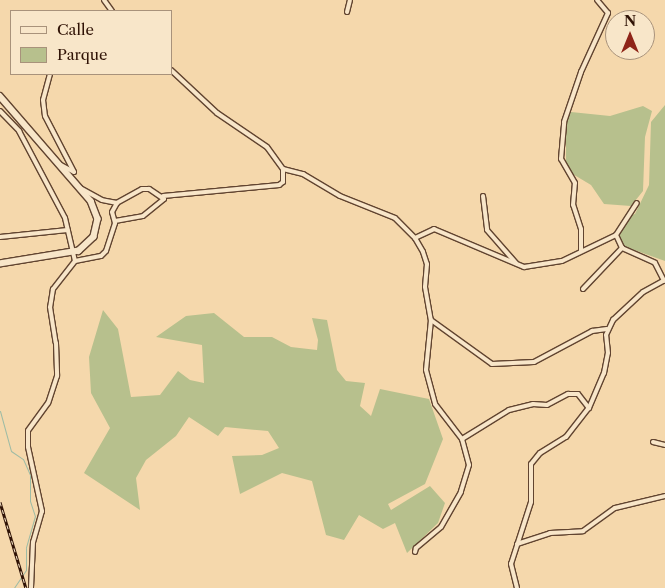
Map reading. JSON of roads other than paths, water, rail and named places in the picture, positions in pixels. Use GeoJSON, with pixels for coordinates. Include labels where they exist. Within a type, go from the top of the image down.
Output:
{"type":"FeatureCollection","features":[{"type":"Feature","properties":{"kind":"main road"},"geometry":{"type":"LineString","coordinates":[[0,96],[95,207],[98,226],[91,242],[72,253],[0,264]]}},
{"type":"Feature","properties":{"kind":"street"},"geometry":{"type":"LineString","coordinates":[[347,12],[350,0]]}},
{"type":"Feature","properties":{"kind":"street"},"geometry":{"type":"LineString","coordinates":[[581,251],[580,229],[573,205],[575,183],[561,159],[564,122],[584,63],[608,13],[597,0]]}},
{"type":"Feature","properties":{"kind":"street"},"geometry":{"type":"LineString","coordinates":[[31,588],[33,542],[42,512],[28,447],[28,431],[48,402],[57,376],[56,343],[50,307],[53,290],[75,260],[101,256],[106,251],[115,220],[112,212],[116,203],[142,189],[163,196],[279,186],[283,182],[283,169],[267,147],[217,114],[172,71]]}},
{"type":"Feature","properties":{"kind":"street"},"geometry":{"type":"LineString","coordinates":[[50,75],[43,100],[45,116],[74,172],[57,164]]}},
{"type":"Feature","properties":{"kind":"street"},"geometry":{"type":"LineString","coordinates":[[0,111],[19,131],[65,218],[75,260]]}},
{"type":"Feature","properties":{"kind":"street"},"geometry":{"type":"LineString","coordinates":[[283,169],[302,174],[340,196],[395,218],[415,238],[427,264],[425,287],[432,320],[425,363],[435,404],[462,438],[469,466],[466,480],[441,527],[416,548],[415,552]]}},
{"type":"Feature","properties":{"kind":"street"},"geometry":{"type":"LineString","coordinates":[[80,188],[102,200],[116,203]]}},
{"type":"Feature","properties":{"kind":"street"},"geometry":{"type":"LineString","coordinates":[[115,220],[142,216],[154,208],[163,196]]}},
{"type":"Feature","properties":{"kind":"street"},"geometry":{"type":"LineString","coordinates":[[483,196],[487,230],[517,265]]}},
{"type":"Feature","properties":{"kind":"street"},"geometry":{"type":"LineString","coordinates":[[415,238],[434,229],[517,265],[534,267],[562,260],[616,235],[637,203]]}},
{"type":"Feature","properties":{"kind":"street"},"geometry":{"type":"LineString","coordinates":[[0,237],[68,230]]}},
{"type":"Feature","properties":{"kind":"street"},"geometry":{"type":"LineString","coordinates":[[432,320],[492,364],[534,362],[584,334],[607,329],[636,298],[665,281],[655,263],[622,248],[616,235]]}},
{"type":"Feature","properties":{"kind":"street"},"geometry":{"type":"LineString","coordinates":[[583,289],[622,248]]}},
{"type":"Feature","properties":{"kind":"street"},"geometry":{"type":"LineString","coordinates":[[517,588],[511,564],[531,502],[531,464],[540,453],[566,437],[589,408],[604,373],[607,329]]}},
{"type":"Feature","properties":{"kind":"street"},"geometry":{"type":"LineString","coordinates":[[462,438],[509,410],[533,404],[547,405],[568,394],[578,394],[589,408]]}},
{"type":"Feature","properties":{"kind":"street"},"geometry":{"type":"LineString","coordinates":[[653,442],[665,445]]}},
{"type":"Feature","properties":{"kind":"street"},"geometry":{"type":"LineString","coordinates":[[517,544],[550,532],[583,531],[615,508],[665,496]]}},
{"type":"Feature","properties":{"kind":"waterway"},"geometry":{"type":"LineString","coordinates":[[0,411],[11,451],[23,459],[30,475],[30,501],[35,516],[26,548],[26,570],[14,588]]}},
{"type":"Feature","properties":{"kind":"railway"},"geometry":{"type":"LineString","coordinates":[[0,502],[26,588]]}}]}
